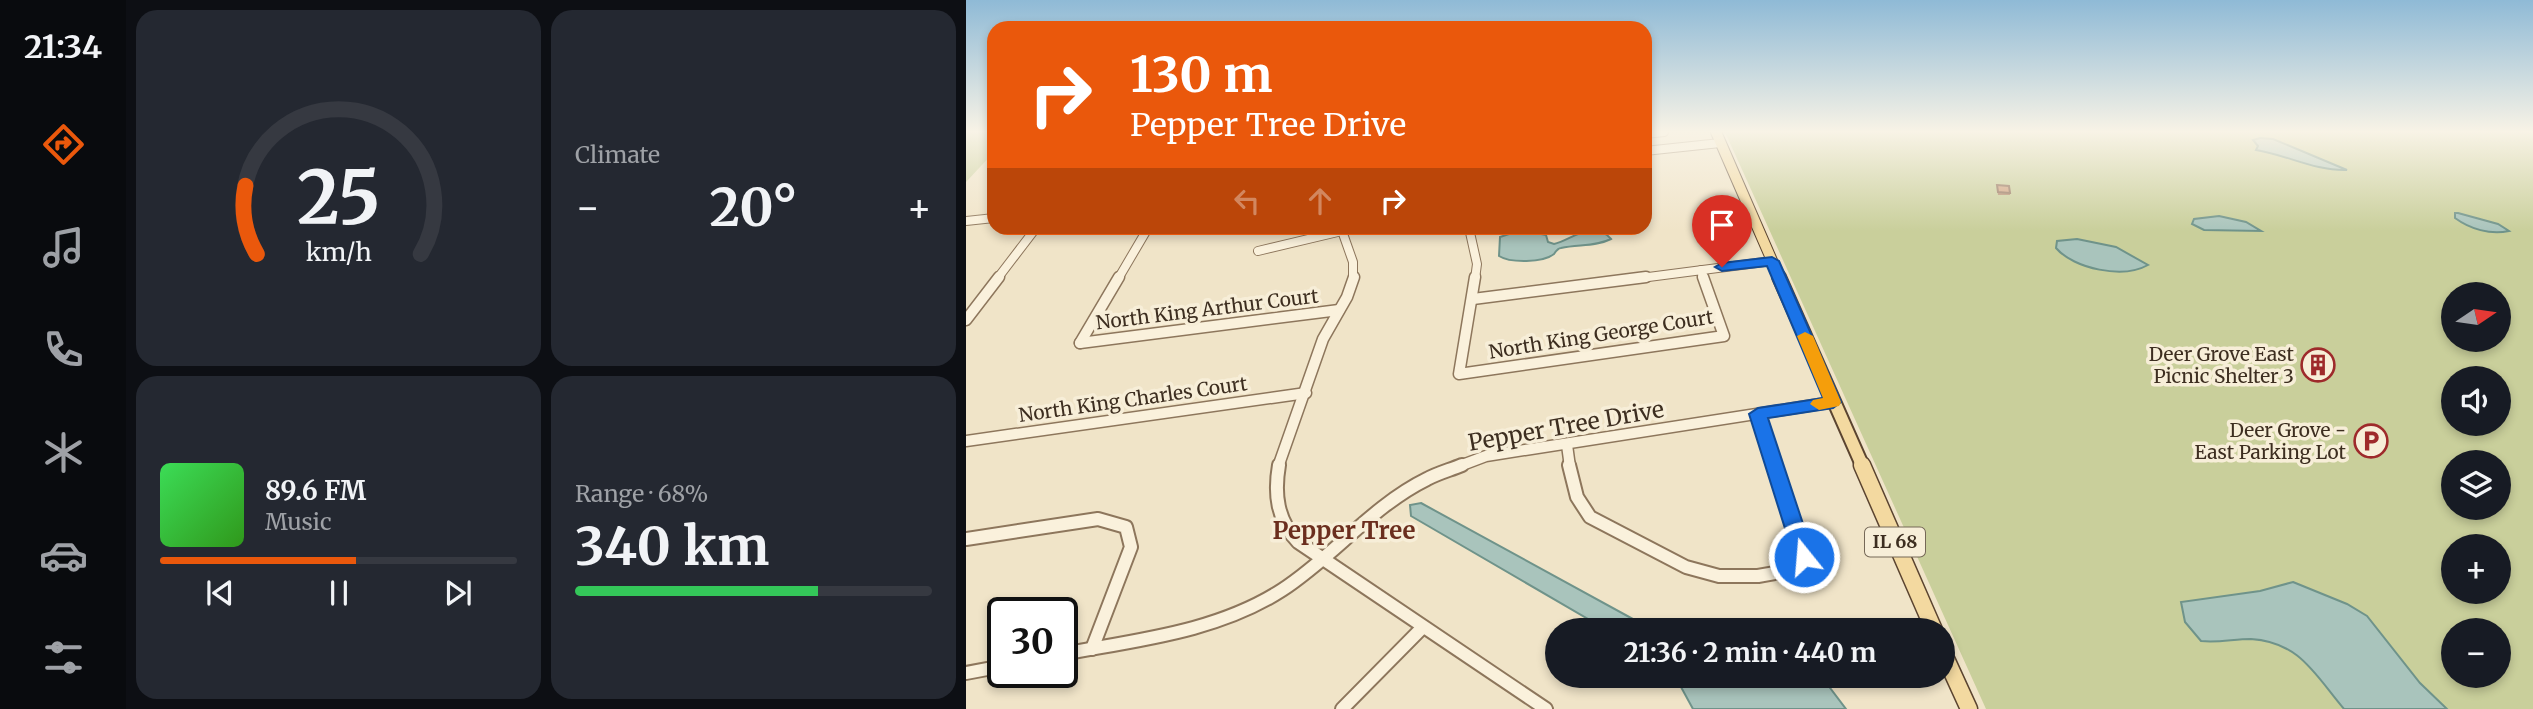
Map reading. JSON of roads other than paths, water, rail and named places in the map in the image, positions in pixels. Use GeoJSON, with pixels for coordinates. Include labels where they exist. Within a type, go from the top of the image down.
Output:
{"type":"FeatureCollection","features":[{"type":"Feature","properties":{"kind":"main road","name":"IL 68"},"geometry":{"type":"LineString","coordinates":[[1730,165],[1929,618]]}},
{"type":"Feature","properties":{"kind":"main road"},"geometry":{"type":"LineString","coordinates":[[1955,678],[1969,709]]}},
{"type":"Feature","properties":{"kind":"street"},"geometry":{"type":"LineString","coordinates":[[966,221],[987,219]]}},
{"type":"Feature","properties":{"kind":"street"},"geometry":{"type":"LineString","coordinates":[[966,320],[1031,235]]}},
{"type":"Feature","properties":{"kind":"street","name":"North King Arthur Court"},"geometry":{"type":"LineString","coordinates":[[1144,235],[1080,343],[1339,310]]}},
{"type":"Feature","properties":{"kind":"street"},"geometry":{"type":"LineString","coordinates":[[1258,251],[1318,235]]}},
{"type":"Feature","properties":{"kind":"street"},"geometry":{"type":"LineString","coordinates":[[1343,235],[1354,272],[1351,289],[1319,348],[1306,393],[1285,444],[1276,478],[1278,507],[1292,536],[1321,559],[1546,709]]}},
{"type":"Feature","properties":{"kind":"street"},"geometry":{"type":"LineString","coordinates":[[1471,235],[1477,257],[1473,299],[1772,261]]}},
{"type":"Feature","properties":{"kind":"street","name":"North King George Court"},"geometry":{"type":"LineString","coordinates":[[1473,299],[1459,374],[1724,336],[1701,270]]}},
{"type":"Feature","properties":{"kind":"street","name":"North King Charles Court"},"geometry":{"type":"LineString","coordinates":[[966,441],[1306,393]]}},
{"type":"Feature","properties":{"kind":"street","name":"Pepper Tree Drive"},"geometry":{"type":"LineString","coordinates":[[1078,651],[1186,631],[1218,622],[1263,601],[1321,559],[1386,505],[1426,479],[1486,456],[1833,402]]}},
{"type":"Feature","properties":{"kind":"street"},"geometry":{"type":"LineString","coordinates":[[1567,445],[1574,492],[1594,520],[1700,574],[1728,579],[1752,579],[1794,570],[1801,566],[1804,557],[1758,414]]}},
{"type":"Feature","properties":{"kind":"street"},"geometry":{"type":"LineString","coordinates":[[966,539],[1098,519],[1116,521],[1126,527],[1130,533],[1131,547],[1091,649]]}},
{"type":"Feature","properties":{"kind":"street"},"geometry":{"type":"LineString","coordinates":[[1342,709],[1423,627]]}},
{"type":"Feature","properties":{"kind":"street"},"geometry":{"type":"LineString","coordinates":[[966,673],[987,669]]}},
{"type":"Feature","properties":{"kind":"water"},"geometry":{"type":"Polygon","coordinates":[[[2312,165],[2335,165],[2347,170],[2335,170],[2312,165]]]}},
{"type":"Feature","properties":{"kind":"water"},"geometry":{"type":"Polygon","coordinates":[[[2455,213],[2498,224],[2509,231],[2488,232],[2474,228],[2455,218],[2455,213]]]}},
{"type":"Feature","properties":{"kind":"water"},"geometry":{"type":"Polygon","coordinates":[[[2219,216],[2246,222],[2261,231],[2204,230],[2192,224],[2194,219],[2219,216]]]}},
{"type":"Feature","properties":{"kind":"water"},"geometry":{"type":"Polygon","coordinates":[[[1546,235],[1548,242],[1554,244],[1576,235],[1606,235],[1611,239],[1560,248],[1549,257],[1526,261],[1499,256],[1500,237],[1546,235]]]}},
{"type":"Feature","properties":{"kind":"water"},"geometry":{"type":"Polygon","coordinates":[[[2077,239],[2116,247],[2148,265],[2126,271],[2099,270],[2074,261],[2056,248],[2057,241],[2077,239]]]}},
{"type":"Feature","properties":{"kind":"water"},"geometry":{"type":"Polygon","coordinates":[[[1421,503],[1631,618],[1586,618],[1411,516],[1410,505],[1421,503]]]}},
{"type":"Feature","properties":{"kind":"water"},"geometry":{"type":"Polygon","coordinates":[[[2293,582],[2347,604],[2367,616],[2420,683],[2447,709],[2344,709],[2305,662],[2282,646],[2251,639],[2201,641],[2185,622],[2181,602],[2260,591],[2293,582]]]}},
{"type":"Feature","properties":{"kind":"water"},"geometry":{"type":"Polygon","coordinates":[[[1682,688],[1830,688],[1846,709],[1693,709],[1682,688]]]}},
{"type":"Feature","properties":{"kind":"place","name":"Deer Grove East Picnic Shelter 3"},"geometry":{"type":"Point","coordinates":[2318,365]}},
{"type":"Feature","properties":{"kind":"place","name":"Deer Grove - East Parking Lot"},"geometry":{"type":"Point","coordinates":[2371,441]}},
{"type":"Feature","properties":{"kind":"district","name":"Pepper Tree"},"geometry":{"type":"Point","coordinates":[1344,531]}}]}
